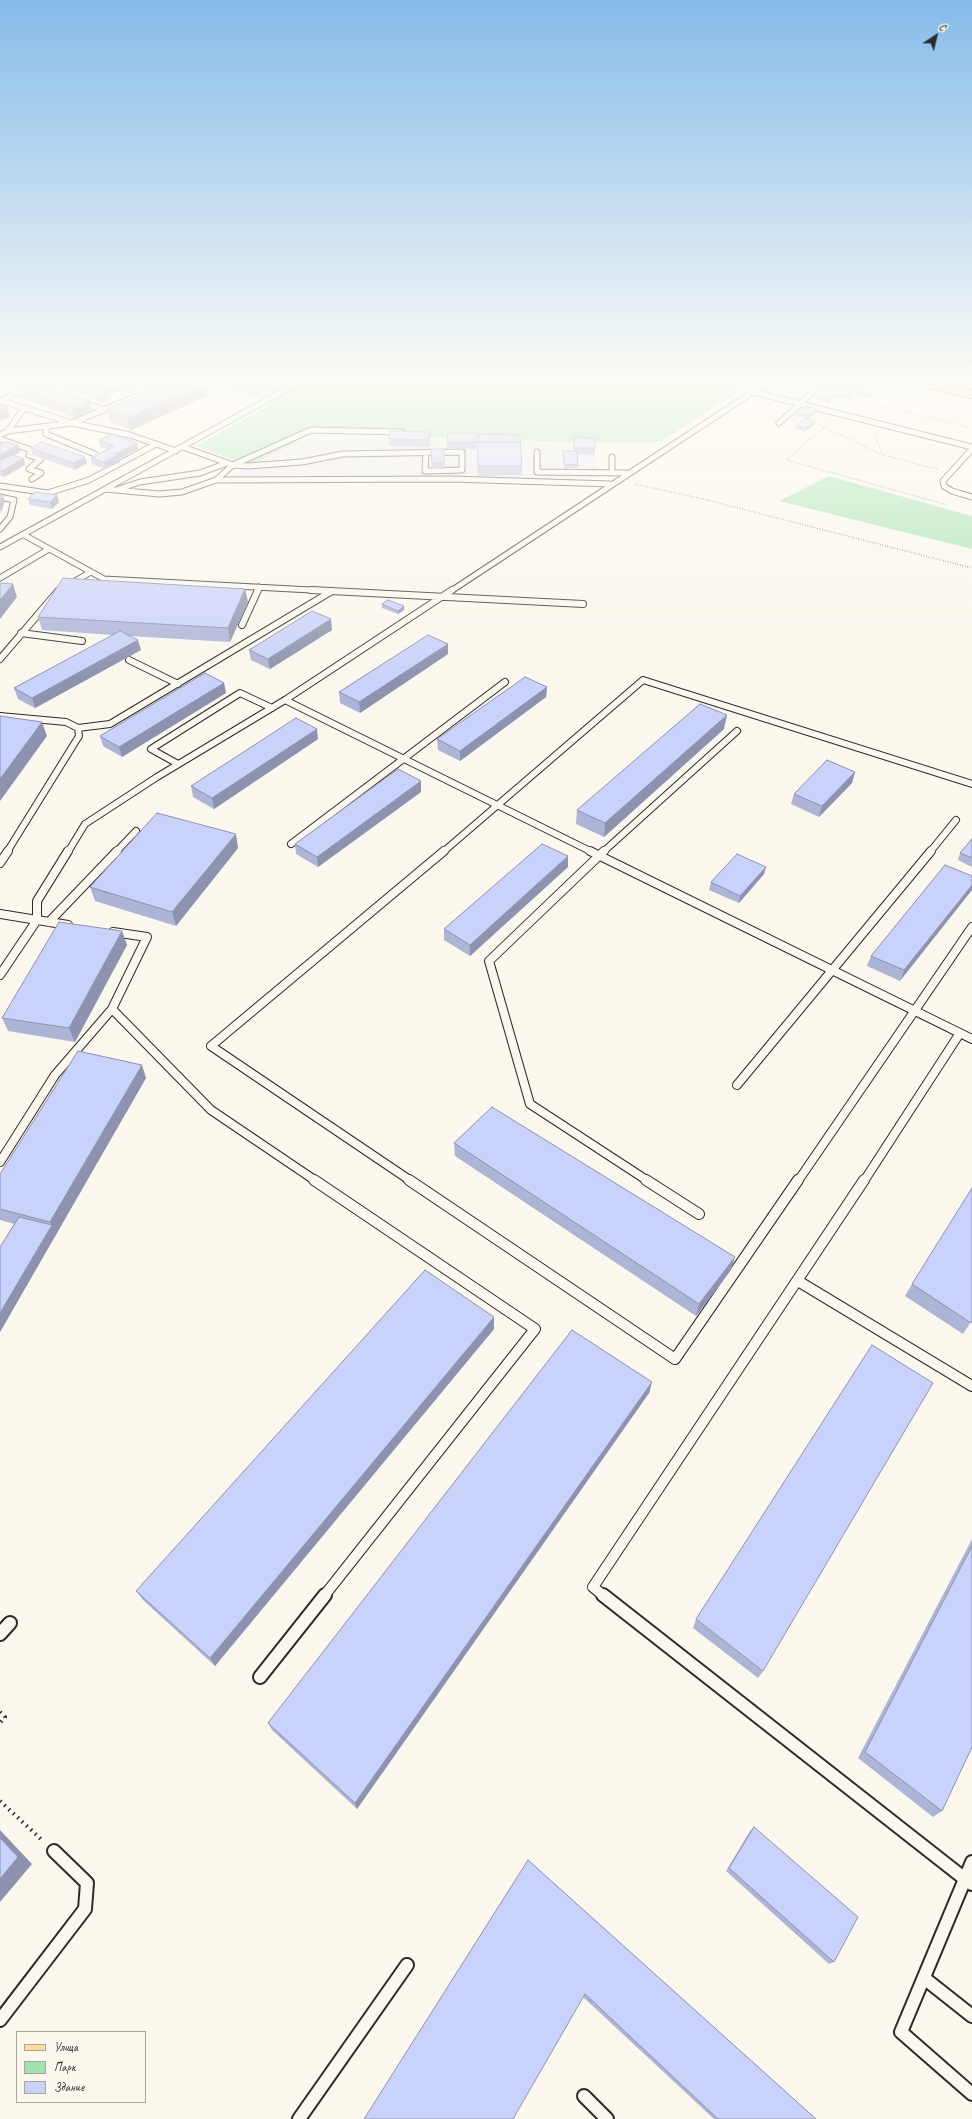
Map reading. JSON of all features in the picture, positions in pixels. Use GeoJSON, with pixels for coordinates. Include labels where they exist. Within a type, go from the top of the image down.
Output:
{"type":"FeatureCollection","features":[{"type":"Feature","properties":{"kind":"lane"},"geometry":{"type":"LineString","coordinates":[[0,486],[48,493],[80,483]]}},
{"type":"Feature","properties":{"kind":"lane"},"geometry":{"type":"LineString","coordinates":[[0,547],[116,483]]}},
{"type":"Feature","properties":{"kind":"lane"},"geometry":{"type":"LineString","coordinates":[[116,490],[137,483]]}},
{"type":"Feature","properties":{"kind":"lane"},"geometry":{"type":"LineString","coordinates":[[105,489],[159,494],[182,492],[208,483]]}},
{"type":"Feature","properties":{"kind":"lane"},"geometry":{"type":"LineString","coordinates":[[576,483],[612,484]]}},
{"type":"Feature","properties":{"kind":"lane"},"geometry":{"type":"LineString","coordinates":[[943,483],[944,486],[952,491],[972,497]]}},
{"type":"Feature","properties":{"kind":"lane"},"geometry":{"type":"LineString","coordinates":[[0,975],[37,920],[38,901],[85,824],[178,764],[285,700],[440,596],[612,484]]}},
{"type":"Feature","properties":{"kind":"lane"},"geometry":{"type":"LineString","coordinates":[[0,497],[14,500],[10,517],[0,529]]}},
{"type":"Feature","properties":{"kind":"lane"},"geometry":{"type":"LineString","coordinates":[[24,535],[104,579],[583,604]]}},
{"type":"Feature","properties":{"kind":"lane"},"geometry":{"type":"LineString","coordinates":[[0,578],[49,549]]}},
{"type":"Feature","properties":{"kind":"lane"},"geometry":{"type":"LineString","coordinates":[[0,658],[56,591],[91,572]]}},
{"type":"Feature","properties":{"kind":"lane"},"geometry":{"type":"LineString","coordinates":[[242,625],[259,587]]}},
{"type":"Feature","properties":{"kind":"lane"},"geometry":{"type":"LineString","coordinates":[[0,716],[66,722],[78,728],[110,724],[332,591]]}},
{"type":"Feature","properties":{"kind":"lane"},"geometry":{"type":"LineString","coordinates":[[21,633],[82,641]]}},
{"type":"Feature","properties":{"kind":"lane"},"geometry":{"type":"LineString","coordinates":[[129,660],[178,684]]}},
{"type":"Feature","properties":{"kind":"lane"},"geometry":{"type":"LineString","coordinates":[[972,784],[643,680],[499,805],[211,1046],[675,1359],[972,927]]}},
{"type":"Feature","properties":{"kind":"lane"},"geometry":{"type":"LineString","coordinates":[[292,844],[505,682]]}},
{"type":"Feature","properties":{"kind":"lane"},"geometry":{"type":"LineString","coordinates":[[178,764],[151,749],[240,693],[272,708]]}},
{"type":"Feature","properties":{"kind":"lane"},"geometry":{"type":"LineString","coordinates":[[285,700],[972,1039]]}},
{"type":"Feature","properties":{"kind":"lane"},"geometry":{"type":"LineString","coordinates":[[0,863],[79,736],[78,728]]}},
{"type":"Feature","properties":{"kind":"lane"},"geometry":{"type":"LineString","coordinates":[[699,1214],[530,1104],[489,961],[599,855],[737,731]]}},
{"type":"Feature","properties":{"kind":"lane"},"geometry":{"type":"LineString","coordinates":[[737,1085],[956,820]]}},
{"type":"Feature","properties":{"kind":"lane"},"geometry":{"type":"LineString","coordinates":[[49,922],[136,831]]}},
{"type":"Feature","properties":{"kind":"lane"},"geometry":{"type":"LineString","coordinates":[[0,914],[79,926]]}},
{"type":"Feature","properties":{"kind":"lane"},"geometry":{"type":"LineString","coordinates":[[0,1162],[55,1075],[112,1008],[147,937],[102,930]]}},
{"type":"Feature","properties":{"kind":"lane"},"geometry":{"type":"LineString","coordinates":[[112,1008],[211,1110],[535,1329],[260,1677]]}},
{"type":"Feature","properties":{"kind":"lane"},"geometry":{"type":"LineString","coordinates":[[960,1033],[798,1281],[592,1587],[969,1881]]}},
{"type":"Feature","properties":{"kind":"lane"},"geometry":{"type":"LineString","coordinates":[[798,1281],[972,1386]]}},
{"type":"Feature","properties":{"kind":"lane"},"geometry":{"type":"LineString","coordinates":[[0,1634],[10,1623]]}},
{"type":"Feature","properties":{"kind":"lane"},"geometry":{"type":"LineString","coordinates":[[0,2020],[85,1909],[87,1883],[54,1851]]}},
{"type":"Feature","properties":{"kind":"lane"},"geometry":{"type":"LineString","coordinates":[[972,1862],[969,1881],[924,1978],[901,2032],[972,2094]]}},
{"type":"Feature","properties":{"kind":"lane"},"geometry":{"type":"LineString","coordinates":[[299,2119],[406,1965]]}},
{"type":"Feature","properties":{"kind":"lane"},"geometry":{"type":"LineString","coordinates":[[924,1978],[972,2016]]}},
{"type":"Feature","properties":{"kind":"lane"},"geometry":{"type":"LineString","coordinates":[[584,2096],[607,2119]]}},
{"type":"Feature","properties":{"kind":"path"},"geometry":{"type":"LineString","coordinates":[[630,483],[703,499],[972,568]]}},
{"type":"Feature","properties":{"kind":"path"},"geometry":{"type":"LineString","coordinates":[[869,483],[952,506]]}},
{"type":"Feature","properties":{"kind":"path"},"geometry":{"type":"LineString","coordinates":[[0,1712],[5,1717],[0,1723]]}},
{"type":"Feature","properties":{"kind":"path"},"geometry":{"type":"LineString","coordinates":[[0,1801],[54,1851]]}},
{"type":"Feature","properties":{"kind":"green space"},"geometry":{"type":"Polygon","coordinates":[[[815,483],[854,483],[972,516],[972,549],[779,501],[815,483]]]}},
{"type":"Feature","properties":{"kind":"building"},"geometry":{"type":"Polygon","coordinates":[[[35,492],[57,495],[50,502],[28,499],[35,492]]]}},
{"type":"Feature","properties":{"kind":"building"},"geometry":{"type":"Polygon","coordinates":[[[0,495],[3,495],[0,503],[0,495]]]}},
{"type":"Feature","properties":{"kind":"building"},"geometry":{"type":"Polygon","coordinates":[[[63,578],[245,589],[228,628],[38,617],[63,578]]]}},
{"type":"Feature","properties":{"kind":"building"},"geometry":{"type":"Polygon","coordinates":[[[0,583],[13,584],[0,600],[0,583]]]}},
{"type":"Feature","properties":{"kind":"building"},"geometry":{"type":"Polygon","coordinates":[[[388,600],[404,606],[398,611],[382,604],[388,600]]]}},
{"type":"Feature","properties":{"kind":"building"},"geometry":{"type":"Polygon","coordinates":[[[312,611],[331,619],[268,659],[249,650],[312,611]]]}},
{"type":"Feature","properties":{"kind":"building"},"geometry":{"type":"Polygon","coordinates":[[[120,631],[138,640],[32,698],[14,688],[120,631]]]}},
{"type":"Feature","properties":{"kind":"building"},"geometry":{"type":"Polygon","coordinates":[[[428,635],[448,644],[359,702],[339,692],[428,635]]]}},
{"type":"Feature","properties":{"kind":"building"},"geometry":{"type":"Polygon","coordinates":[[[205,673],[224,683],[119,747],[100,736],[205,673]]]}},
{"type":"Feature","properties":{"kind":"building"},"geometry":{"type":"Polygon","coordinates":[[[525,677],[547,687],[460,751],[437,739],[525,677]]]}},
{"type":"Feature","properties":{"kind":"building"},"geometry":{"type":"Polygon","coordinates":[[[700,704],[727,715],[605,823],[577,810],[700,704]]]}},
{"type":"Feature","properties":{"kind":"building"},"geometry":{"type":"Polygon","coordinates":[[[0,716],[42,722],[0,779],[0,716]]]}},
{"type":"Feature","properties":{"kind":"building"},"geometry":{"type":"Polygon","coordinates":[[[296,718],[317,729],[212,798],[191,786],[296,718]]]}},
{"type":"Feature","properties":{"kind":"building"},"geometry":{"type":"Polygon","coordinates":[[[827,760],[855,772],[822,806],[794,794],[827,760]]]}},
{"type":"Feature","properties":{"kind":"building"},"geometry":{"type":"Polygon","coordinates":[[[398,769],[421,781],[317,857],[295,844],[398,769]]]}},
{"type":"Feature","properties":{"kind":"building"},"geometry":{"type":"Polygon","coordinates":[[[157,813],[236,834],[172,912],[90,887],[157,813]]]}},
{"type":"Feature","properties":{"kind":"building"},"geometry":{"type":"Polygon","coordinates":[[[972,839],[972,858],[960,853],[972,839]]]}},
{"type":"Feature","properties":{"kind":"building"},"geometry":{"type":"Polygon","coordinates":[[[542,844],[568,856],[470,945],[444,929],[542,844]]]}},
{"type":"Feature","properties":{"kind":"building"},"geometry":{"type":"Polygon","coordinates":[[[737,854],[766,867],[740,896],[711,882],[737,854]]]}},
{"type":"Feature","properties":{"kind":"building"},"geometry":{"type":"Polygon","coordinates":[[[945,865],[972,876],[972,885],[904,970],[871,956],[945,865]]]}},
{"type":"Feature","properties":{"kind":"building"},"geometry":{"type":"Polygon","coordinates":[[[59,922],[122,931],[69,1028],[2,1018],[59,922]]]}},
{"type":"Feature","properties":{"kind":"building"},"geometry":{"type":"Polygon","coordinates":[[[78,1051],[142,1065],[50,1222],[0,1209],[0,1174],[78,1051]]]}},
{"type":"Feature","properties":{"kind":"building"},"geometry":{"type":"Polygon","coordinates":[[[492,1107],[735,1257],[699,1304],[454,1143],[492,1107]]]}},
{"type":"Feature","properties":{"kind":"building"},"geometry":{"type":"Polygon","coordinates":[[[972,1188],[972,1320],[971,1323],[912,1284],[972,1188]]]}},
{"type":"Feature","properties":{"kind":"building"},"geometry":{"type":"Polygon","coordinates":[[[19,1217],[52,1225],[0,1313],[0,1247],[19,1217]]]}},
{"type":"Feature","properties":{"kind":"building"},"geometry":{"type":"Polygon","coordinates":[[[425,1270],[494,1317],[210,1658],[136,1591],[425,1270]]]}},
{"type":"Feature","properties":{"kind":"building"},"geometry":{"type":"Polygon","coordinates":[[[572,1330],[652,1382],[355,1803],[268,1723],[572,1330]]]}},
{"type":"Feature","properties":{"kind":"building"},"geometry":{"type":"Polygon","coordinates":[[[872,1345],[933,1383],[763,1671],[696,1619],[872,1345]]]}},
{"type":"Feature","properties":{"kind":"building"},"geometry":{"type":"Polygon","coordinates":[[[972,1546],[972,1747],[942,1811],[865,1752],[972,1546]]]}},
{"type":"Feature","properties":{"kind":"building"},"geometry":{"type":"Polygon","coordinates":[[[754,1827],[858,1917],[834,1962],[729,1868],[754,1827]]]}},
{"type":"Feature","properties":{"kind":"building"},"geometry":{"type":"Polygon","coordinates":[[[0,1838],[18,1857],[0,1879],[0,1838]]]}},
{"type":"Feature","properties":{"kind":"building"},"geometry":{"type":"Polygon","coordinates":[[[528,1860],[816,2119],[718,2119],[585,1994],[513,2119],[364,2119],[528,1860]]]}}]}
